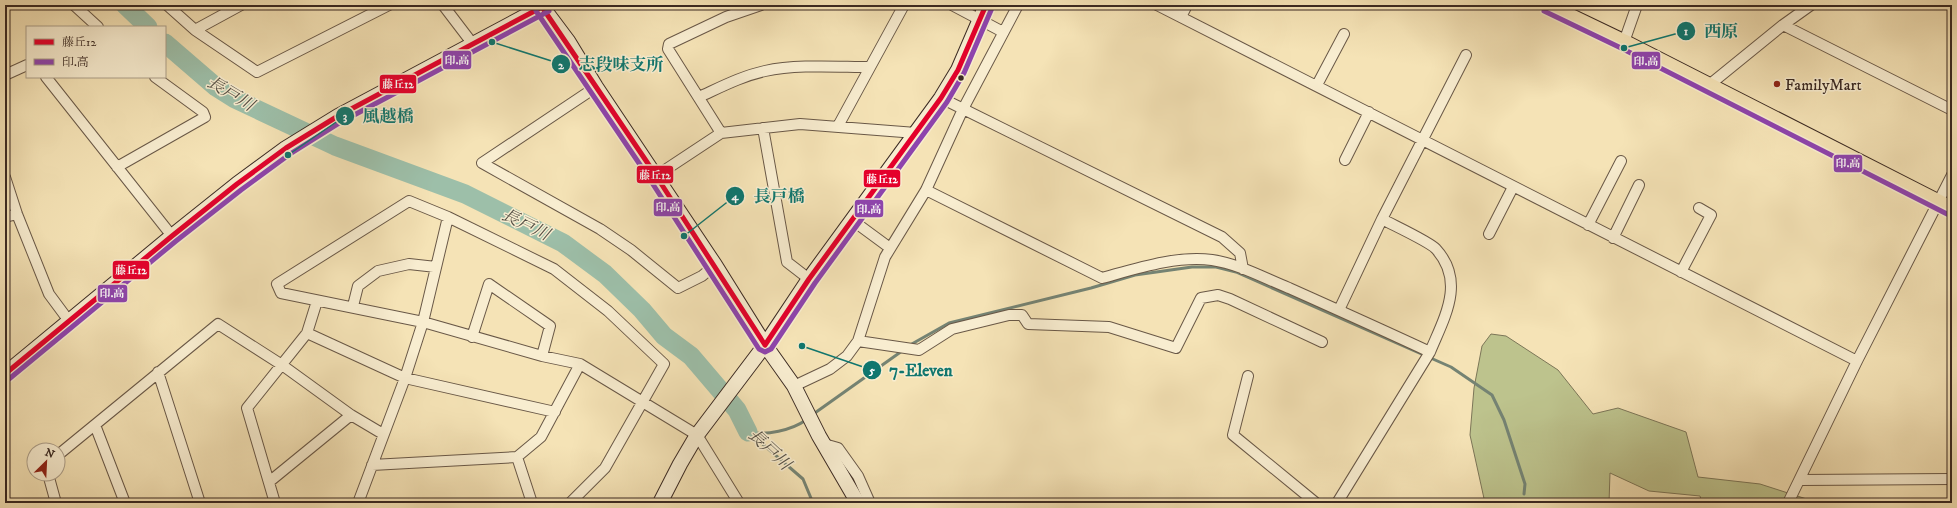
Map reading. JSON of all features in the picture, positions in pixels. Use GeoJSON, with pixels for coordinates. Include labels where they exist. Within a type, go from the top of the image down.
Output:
{"type":"FeatureCollection","features":[{"type":"Feature","properties":{"kind":"main road"},"geometry":{"type":"LineString","coordinates":[[1547,5],[1624,42],[1952,209]]}},
{"type":"Feature","properties":{"kind":"street"},"geometry":{"type":"LineString","coordinates":[[74,5],[97,26]]}},
{"type":"Feature","properties":{"kind":"street"},"geometry":{"type":"LineString","coordinates":[[167,5],[195,30],[257,72],[389,5]]}},
{"type":"Feature","properties":{"kind":"street"},"geometry":{"type":"LineString","coordinates":[[195,30],[241,5]]}},
{"type":"Feature","properties":{"kind":"street"},"geometry":{"type":"LineString","coordinates":[[443,5],[472,44]]}},
{"type":"Feature","properties":{"kind":"street"},"geometry":{"type":"LineString","coordinates":[[721,133],[668,49],[668,44],[726,17],[761,5]]}},
{"type":"Feature","properties":{"kind":"street"},"geometry":{"type":"LineString","coordinates":[[838,126],[904,5]]}},
{"type":"Feature","properties":{"kind":"street"},"geometry":{"type":"LineString","coordinates":[[952,5],[1003,32]]}},
{"type":"Feature","properties":{"kind":"street"},"geometry":{"type":"LineString","coordinates":[[660,503],[680,464],[698,435],[940,98],[958,70],[981,20],[986,5]]}},
{"type":"Feature","properties":{"kind":"street"},"geometry":{"type":"LineString","coordinates":[[794,386],[830,369],[847,356],[858,341],[885,257],[926,190],[963,109],[1018,5]]}},
{"type":"Feature","properties":{"kind":"street"},"geometry":{"type":"LineString","coordinates":[[1157,5],[1857,361]]}},
{"type":"Feature","properties":{"kind":"street"},"geometry":{"type":"LineString","coordinates":[[1181,17],[1187,5]]}},
{"type":"Feature","properties":{"kind":"street"},"geometry":{"type":"LineString","coordinates":[[1624,42],[1637,5]]}},
{"type":"Feature","properties":{"kind":"street"},"geometry":{"type":"LineString","coordinates":[[1708,86],[1783,25],[1811,5]]}},
{"type":"Feature","properties":{"kind":"street"},"geometry":{"type":"LineString","coordinates":[[5,374],[172,236],[237,184],[289,146],[338,116],[543,6],[715,265],[764,345],[794,386],[824,444],[858,503]]}},
{"type":"Feature","properties":{"kind":"street"},"geometry":{"type":"LineString","coordinates":[[1783,25],[1952,110]]}},
{"type":"Feature","properties":{"kind":"street"},"geometry":{"type":"LineString","coordinates":[[1317,86],[1344,34]]}},
{"type":"Feature","properties":{"kind":"street"},"geometry":{"type":"LineString","coordinates":[[1339,310],[1382,219],[1466,55]]}},
{"type":"Feature","properties":{"kind":"street"},"geometry":{"type":"LineString","coordinates":[[5,75],[26,65]]}},
{"type":"Feature","properties":{"kind":"street"},"geometry":{"type":"LineString","coordinates":[[699,96],[740,78],[766,70],[816,67],[870,67]]}},
{"type":"Feature","properties":{"kind":"street"},"geometry":{"type":"LineString","coordinates":[[47,78],[172,236]]}},
{"type":"Feature","properties":{"kind":"street"},"geometry":{"type":"LineString","coordinates":[[117,167],[205,117],[203,112],[155,78]]}},
{"type":"Feature","properties":{"kind":"street"},"geometry":{"type":"LineString","coordinates":[[596,87],[482,163],[600,229],[631,250],[678,288],[702,276],[715,265]]}},
{"type":"Feature","properties":{"kind":"street"},"geometry":{"type":"LineString","coordinates":[[940,98],[1222,237],[1240,253],[1243,269]]}},
{"type":"Feature","properties":{"kind":"street"},"geometry":{"type":"LineString","coordinates":[[1345,160],[1368,112]]}},
{"type":"Feature","properties":{"kind":"street"},"geometry":{"type":"LineString","coordinates":[[656,176],[721,133],[800,124],[916,133]]}},
{"type":"Feature","properties":{"kind":"street"},"geometry":{"type":"LineString","coordinates":[[764,128],[787,262],[809,279]]}},
{"type":"Feature","properties":{"kind":"street"},"geometry":{"type":"LineString","coordinates":[[1588,225],[1621,161]]}},
{"type":"Feature","properties":{"kind":"street"},"geometry":{"type":"LineString","coordinates":[[1788,503],[1857,361],[1952,175]]}},
{"type":"Feature","properties":{"kind":"street"},"geometry":{"type":"LineString","coordinates":[[5,177],[17,214],[49,294],[69,322]]}},
{"type":"Feature","properties":{"kind":"street"},"geometry":{"type":"LineString","coordinates":[[1613,238],[1639,185]]}},
{"type":"Feature","properties":{"kind":"street"},"geometry":{"type":"LineString","coordinates":[[1489,234],[1513,187]]}},
{"type":"Feature","properties":{"kind":"street"},"geometry":{"type":"LineString","coordinates":[[926,190],[1102,278],[1148,266],[1186,260],[1212,260],[1243,269],[1339,310],[1427,356]]}},
{"type":"Feature","properties":{"kind":"street"},"geometry":{"type":"LineString","coordinates":[[570,503],[605,468],[642,402],[664,364],[608,311],[554,269],[448,217],[409,201],[277,284],[281,293],[317,301],[353,306],[423,322],[542,356],[580,364],[642,402],[698,435],[738,503]]}},
{"type":"Feature","properties":{"kind":"street"},"geometry":{"type":"LineString","coordinates":[[1681,272],[1711,214],[1699,208]]}},
{"type":"Feature","properties":{"kind":"street"},"geometry":{"type":"LineString","coordinates":[[5,217],[17,214]]}},
{"type":"Feature","properties":{"kind":"street"},"geometry":{"type":"LineString","coordinates":[[358,503],[405,378],[423,322],[448,217]]}},
{"type":"Feature","properties":{"kind":"street"},"geometry":{"type":"LineString","coordinates":[[1337,503],[1427,356],[1449,306],[1452,292],[1448,270],[1436,248],[1382,219]]}},
{"type":"Feature","properties":{"kind":"street"},"geometry":{"type":"LineString","coordinates":[[852,220],[890,248]]}},
{"type":"Feature","properties":{"kind":"street"},"geometry":{"type":"LineString","coordinates":[[353,306],[358,286],[378,271],[409,264],[436,267]]}},
{"type":"Feature","properties":{"kind":"street"},"geometry":{"type":"LineString","coordinates":[[472,337],[489,284],[550,326],[542,356]]}},
{"type":"Feature","properties":{"kind":"street"},"geometry":{"type":"LineString","coordinates":[[858,341],[919,350],[952,329],[1009,315],[1022,315],[1028,324],[1109,326],[1176,348],[1201,298],[1218,295],[1230,299],[1322,342]]}},
{"type":"Feature","properties":{"kind":"street"},"geometry":{"type":"LineString","coordinates":[[275,503],[247,408],[307,333],[317,301]]}},
{"type":"Feature","properties":{"kind":"street"},"geometry":{"type":"LineString","coordinates":[[66,449],[218,324],[282,365],[351,415],[383,434]]}},
{"type":"Feature","properties":{"kind":"street"},"geometry":{"type":"LineString","coordinates":[[307,333],[405,378],[555,412]]}},
{"type":"Feature","properties":{"kind":"street"},"geometry":{"type":"LineString","coordinates":[[372,465],[517,457],[541,437],[580,364]]}},
{"type":"Feature","properties":{"kind":"street"},"geometry":{"type":"LineString","coordinates":[[158,372],[200,503]]}},
{"type":"Feature","properties":{"kind":"street"},"geometry":{"type":"LineString","coordinates":[[1248,376],[1232,435],[1316,503]]}},
{"type":"Feature","properties":{"kind":"street"},"geometry":{"type":"LineString","coordinates":[[269,482],[351,415]]}},
{"type":"Feature","properties":{"kind":"street"},"geometry":{"type":"LineString","coordinates":[[95,425],[125,503]]}},
{"type":"Feature","properties":{"kind":"street"},"geometry":{"type":"LineString","coordinates":[[824,444],[838,448],[858,476],[870,503]]}},
{"type":"Feature","properties":{"kind":"street"},"geometry":{"type":"LineString","coordinates":[[517,457],[532,503]]}},
{"type":"Feature","properties":{"kind":"street"},"geometry":{"type":"LineString","coordinates":[[1800,480],[1952,478]]}},
{"type":"Feature","properties":{"kind":"street"},"geometry":{"type":"LineString","coordinates":[[50,482],[56,503]]}},
{"type":"Feature","properties":{"kind":"green space"},"geometry":{"type":"Polygon","coordinates":[[[1491,334],[1506,336],[1558,370],[1593,414],[1618,408],[1686,432],[1698,477],[1760,484],[1819,503],[1702,503],[1700,496],[1649,491],[1610,473],[1609,503],[1485,503],[1470,435],[1474,388],[1482,346],[1491,334]]]}},
{"type":"Feature","properties":{"kind":"waterway","name":"長戸川"},"geometry":{"type":"LineString","coordinates":[[125,5],[147,26]]}},
{"type":"Feature","properties":{"kind":"waterway","name":"長戸川"},"geometry":{"type":"LineString","coordinates":[[166,44],[216,87],[235,99],[335,146],[465,194],[563,243],[605,274],[642,310],[664,336],[691,356],[737,410],[748,432]]}},
{"type":"Feature","properties":{"kind":"waterway"},"geometry":{"type":"LineString","coordinates":[[910,345],[949,323],[1091,288],[1135,275],[1192,267],[1216,267],[1236,272],[1451,367],[1492,395],[1504,420],[1525,484],[1524,494]]}},
{"type":"Feature","properties":{"kind":"waterway"},"geometry":{"type":"LineString","coordinates":[[812,415],[902,351]]}},
{"type":"Feature","properties":{"kind":"waterway"},"geometry":{"type":"LineString","coordinates":[[748,432],[771,433],[794,427],[806,420]]}},
{"type":"Feature","properties":{"kind":"waterway","name":"長戸川"},"geometry":{"type":"LineString","coordinates":[[750,433],[803,479],[813,503]]}},
{"type":"Feature","properties":{"kind":"transit line","name":"藤丘12"},"geometry":{"type":"LineString","coordinates":[[765,345],[809,279],[941,98],[958,70],[986,5]]}},
{"type":"Feature","properties":{"kind":"transit line","name":"藤丘12"},"geometry":{"type":"LineString","coordinates":[[542,7],[653,171],[765,345]]}},
{"type":"Feature","properties":{"kind":"transit line","name":"藤丘12"},"geometry":{"type":"LineString","coordinates":[[5,374],[172,236],[237,184],[286,148],[338,116],[542,7]]}},
{"type":"Feature","properties":{"kind":"transit line","name":"印.高"},"geometry":{"type":"LineString","coordinates":[[536,11],[647,175],[759,349],[765,352],[771,349],[815,283],[947,102],[964,73],[992,8]]}},
{"type":"Feature","properties":{"kind":"transit line","name":"印.高"},"geometry":{"type":"LineString","coordinates":[[9,379],[176,241],[290,154],[341,122],[549,11]]}},
{"type":"Feature","properties":{"kind":"transit line","name":"印.高"},"geometry":{"type":"LineString","coordinates":[[1544,11],[1621,48],[1949,215]]}},
{"type":"Feature","properties":{"kind":"place","name":"志段味支所"},"geometry":{"type":"Point","coordinates":[492,42]}},
{"type":"Feature","properties":{"kind":"place","name":"西原"},"geometry":{"type":"Point","coordinates":[1624,48]}},
{"type":"Feature","properties":{"kind":"place","name":"FamilyMart"},"geometry":{"type":"Point","coordinates":[1777,84]}},
{"type":"Feature","properties":{"kind":"place","name":"風越橋"},"geometry":{"type":"Point","coordinates":[288,155]}},
{"type":"Feature","properties":{"kind":"place","name":"長戸橋"},"geometry":{"type":"Point","coordinates":[684,236]}},
{"type":"Feature","properties":{"kind":"place","name":"7-Eleven"},"geometry":{"type":"Point","coordinates":[802,346]}}]}
